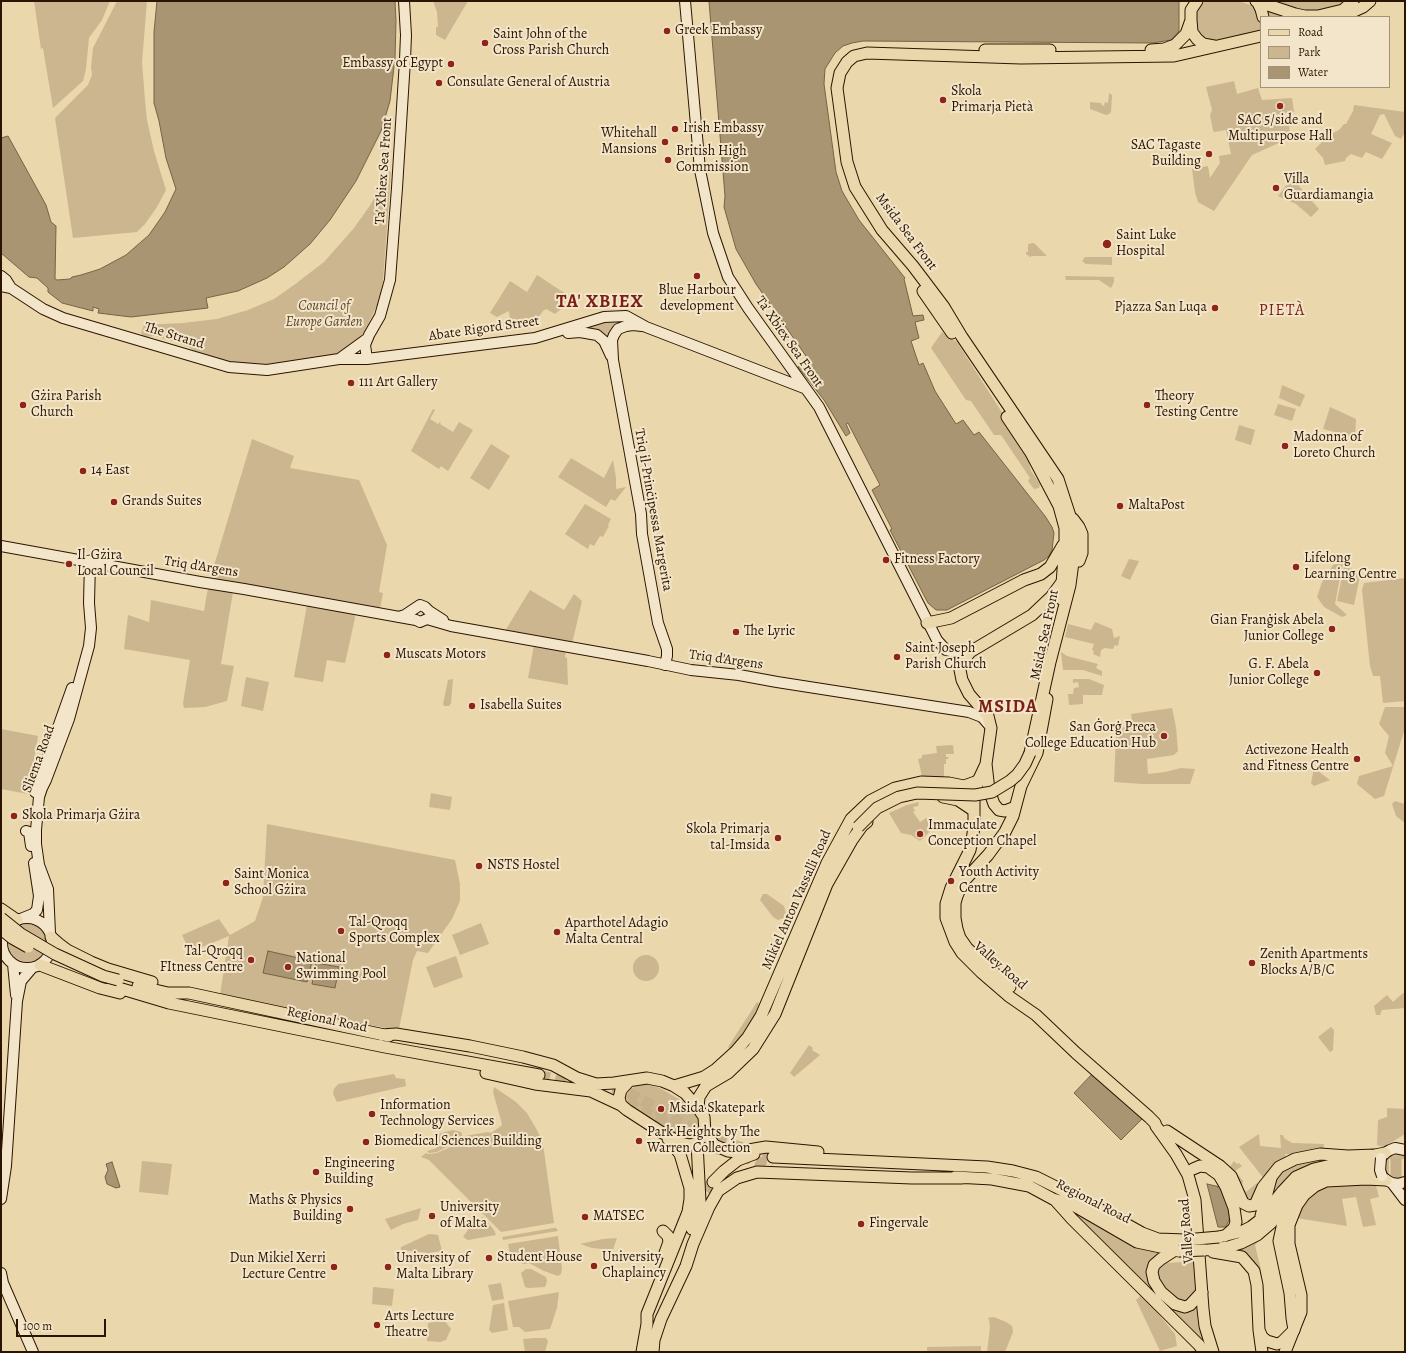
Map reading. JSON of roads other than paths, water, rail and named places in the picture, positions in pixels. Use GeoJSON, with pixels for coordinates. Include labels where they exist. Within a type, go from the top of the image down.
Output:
{"type":"FeatureCollection","features":[{"type":"Feature","properties":{"kind":"main road","name":"Ta' Xbiex Sea Front"},"geometry":{"type":"LineString","coordinates":[[367,359],[365,345],[380,316],[390,280],[405,60],[406,35],[404,1]]}},
{"type":"Feature","properties":{"kind":"main road","name":"Ta' Xbiex Sea Front"},"geometry":{"type":"LineString","coordinates":[[685,1],[700,170],[713,233],[728,277],[792,371],[819,407],[927,623],[937,640],[946,650],[954,652],[970,652]]}},
{"type":"Feature","properties":{"kind":"main road","name":"Msida Sea Front"},"geometry":{"type":"LineString","coordinates":[[1019,1002],[1016,992],[967,948],[960,938],[955,918],[957,896],[963,882],[988,855],[1005,832],[1013,816],[1021,786],[1037,753],[1072,591],[1066,583],[1065,528],[1059,506],[1031,453],[954,335],[921,288],[861,213],[848,188],[842,164],[832,87],[834,71],[840,60],[850,53],[869,49],[1164,49],[1175,45],[1186,34],[1191,20],[1191,10],[1197,1]]}},
{"type":"Feature","properties":{"kind":"main road"},"geometry":{"type":"LineString","coordinates":[[1257,1],[1295,14],[1318,16],[1343,10],[1353,1]]}},
{"type":"Feature","properties":{"kind":"main road"},"geometry":{"type":"LineString","coordinates":[[1257,1],[1263,16]]}},
{"type":"Feature","properties":{"kind":"main road"},"geometry":{"type":"LineString","coordinates":[[1343,16],[1363,7],[1370,1]]}},
{"type":"Feature","properties":{"kind":"main road"},"geometry":{"type":"LineString","coordinates":[[1191,20],[1192,32],[1197,38],[1203,44],[1216,47]]}},
{"type":"Feature","properties":{"kind":"main road","name":"Msida Sea Front"},"geometry":{"type":"LineString","coordinates":[[847,837],[858,822],[877,808],[899,797],[917,793],[975,795],[992,792],[1016,775],[1025,764],[1050,662],[1066,583],[1073,566],[1078,563],[1082,553],[1082,534],[1079,527],[1070,516],[1058,479],[962,337],[944,307],[913,266],[882,230],[855,187],[847,162],[838,96],[840,73],[847,62],[854,56],[867,53],[1021,58],[1174,56],[1260,35]]}},
{"type":"Feature","properties":{"kind":"main road","name":"The Strand"},"geometry":{"type":"LineString","coordinates":[[1,276],[6,280],[6,287],[43,309],[63,318],[229,367],[267,370],[339,359]]}},
{"type":"Feature","properties":{"kind":"main road","name":"Abate Rigord Street"},"geometry":{"type":"LineString","coordinates":[[339,359],[367,359],[535,338],[604,317],[626,316],[646,327],[804,388]]}},
{"type":"Feature","properties":{"kind":"main road","name":"Triq il-Prinċipessa Margerita"},"geometry":{"type":"LineString","coordinates":[[646,327],[633,325],[622,327],[618,330],[612,340],[613,360],[641,514],[642,534],[658,624],[667,649],[665,665]]}},
{"type":"Feature","properties":{"kind":"main road","name":"Triq il-Prinċipessa Margerita"},"geometry":{"type":"LineString","coordinates":[[535,338],[580,332],[592,333],[601,337],[613,360]]}},
{"type":"Feature","properties":{"kind":"main road","name":"Ta' Xbiex Sea Front"},"geometry":{"type":"LineString","coordinates":[[339,359],[368,338]]}},
{"type":"Feature","properties":{"kind":"main road"},"geometry":{"type":"LineString","coordinates":[[786,381],[790,380],[792,371]]}},
{"type":"Feature","properties":{"kind":"main road","name":"Msida Sea Front"},"geometry":{"type":"LineString","coordinates":[[927,623],[951,618],[1024,580],[1041,574],[1050,567],[1065,541]]}},
{"type":"Feature","properties":{"kind":"main road","name":"Triq d'Argens"},"geometry":{"type":"LineString","coordinates":[[1,546],[200,582],[244,588],[396,617],[414,615],[420,622],[428,615]]}},
{"type":"Feature","properties":{"kind":"main road","name":"Sliema Road"},"geometry":{"type":"LineString","coordinates":[[20,919],[34,914],[37,910],[39,896],[32,844],[34,796],[60,717],[89,646],[91,628],[89,603],[90,562]]}},
{"type":"Feature","properties":{"kind":"main road","name":"Msida Sea Front"},"geometry":{"type":"LineString","coordinates":[[970,652],[1032,615],[1066,583]]}},
{"type":"Feature","properties":{"kind":"main road","name":"Triq d'Argens"},"geometry":{"type":"LineString","coordinates":[[414,615],[416,607],[420,605],[425,607],[428,615],[451,626],[691,670],[739,675],[969,712],[982,717],[992,728]]}},
{"type":"Feature","properties":{"kind":"main road"},"geometry":{"type":"LineString","coordinates":[[970,652],[960,666],[961,675],[969,694],[988,716],[992,728],[986,764],[989,790],[994,804],[999,810],[1005,811],[1015,807]]}},
{"type":"Feature","properties":{"kind":"main road","name":"Sliema Road"},"geometry":{"type":"LineString","coordinates":[[50,935],[48,889],[39,865],[36,844],[39,797],[69,719],[80,684],[82,666]]}},
{"type":"Feature","properties":{"kind":"main road","name":"Valley Road"},"geometry":{"type":"LineString","coordinates":[[986,764],[978,781],[974,800],[974,827],[970,850],[951,888],[946,904],[946,918],[952,936],[962,953],[986,977],[1010,997],[1036,1015],[1076,1053],[1155,1122],[1160,1124],[1180,1147],[1193,1169],[1203,1210],[1203,1251],[1207,1295],[1212,1325],[1221,1352]]}},
{"type":"Feature","properties":{"kind":"main road","name":"Mikiel Anton Vassalli Road"},"geometry":{"type":"LineString","coordinates":[[698,1108],[699,1097],[702,1090],[728,1073],[753,1049],[775,1014],[847,837],[851,819],[870,801],[895,788],[921,782],[949,783],[964,786],[978,781]]}},
{"type":"Feature","properties":{"kind":"main road","name":"Mikiel Anton Vassalli Road"},"geometry":{"type":"LineString","coordinates":[[674,1086],[704,1077],[715,1070],[736,1052],[748,1037],[761,1016],[826,863],[847,837],[881,810],[899,802],[920,797],[949,798],[963,803],[973,810]]}},
{"type":"Feature","properties":{"kind":"main road","name":"Sliema Road"},"geometry":{"type":"LineString","coordinates":[[26,831],[29,832],[30,836],[32,864],[34,867]]}},
{"type":"Feature","properties":{"kind":"main road"},"geometry":{"type":"LineString","coordinates":[[1,909],[20,919],[33,919],[42,924],[59,944],[91,962],[108,969],[189,993]]}},
{"type":"Feature","properties":{"kind":"main road"},"geometry":{"type":"LineString","coordinates":[[1,918],[21,934],[50,951],[115,983]]}},
{"type":"Feature","properties":{"kind":"main road"},"geometry":{"type":"LineString","coordinates":[[20,919],[9,925],[4,932],[1,942],[4,954],[12,964],[22,968],[36,966],[100,988],[133,997],[169,1003]]}},
{"type":"Feature","properties":{"kind":"main road"},"geometry":{"type":"LineString","coordinates":[[1,929],[12,938],[78,974],[115,983]]}},
{"type":"Feature","properties":{"kind":"main road"},"geometry":{"type":"LineString","coordinates":[[1,1199],[6,1166],[17,1001],[21,981],[36,966],[47,958],[52,948],[50,935]]}},
{"type":"Feature","properties":{"kind":"main road"},"geometry":{"type":"LineString","coordinates":[[12,964],[17,1001]]}},
{"type":"Feature","properties":{"kind":"main road","name":"Regional Road"},"geometry":{"type":"LineString","coordinates":[[115,983],[168,993],[189,993],[540,1071],[385,1047],[169,1003],[115,983]]}},
{"type":"Feature","properties":{"kind":"main road"},"geometry":{"type":"LineString","coordinates":[[382,1035],[396,1034],[470,1046],[523,1057],[553,1065],[577,1078],[596,1084],[647,1078],[662,1081],[685,1093],[698,1108],[704,1117],[705,1132],[714,1145],[728,1151],[738,1152],[766,1147],[774,1157]]}},
{"type":"Feature","properties":{"kind":"main road"},"geometry":{"type":"LineString","coordinates":[[385,1047],[429,1060],[535,1084],[591,1091],[621,1105],[661,1132],[681,1143],[690,1145],[697,1143],[705,1132]]}},
{"type":"Feature","properties":{"kind":"main road"},"geometry":{"type":"LineString","coordinates":[[621,1105],[619,1098],[621,1090],[629,1081]]}},
{"type":"Feature","properties":{"kind":"main road","name":"Valley Road"},"geometry":{"type":"LineString","coordinates":[[1155,1122],[1156,1126],[1176,1154],[1188,1175],[1195,1200],[1206,1326],[1213,1352]]}},
{"type":"Feature","properties":{"kind":"main road"},"geometry":{"type":"LineString","coordinates":[[1167,1131],[1220,1166],[1231,1176],[1245,1205],[1255,1205],[1263,1187],[1279,1168],[1295,1159],[1320,1154],[1348,1156],[1373,1155],[1405,1200]]}},
{"type":"Feature","properties":{"kind":"main road"},"geometry":{"type":"LineString","coordinates":[[642,1352],[647,1319],[688,1212],[690,1188],[686,1171],[680,1154],[674,1144],[661,1132]]}},
{"type":"Feature","properties":{"kind":"main road"},"geometry":{"type":"LineString","coordinates":[[653,1352],[654,1340],[695,1221],[700,1201],[697,1143]]}},
{"type":"Feature","properties":{"kind":"main road"},"geometry":{"type":"LineString","coordinates":[[1285,1352],[1301,1312],[1301,1295],[1288,1244],[1288,1232],[1292,1215],[1297,1205],[1304,1195],[1315,1186],[1326,1181],[1366,1179],[1382,1169],[1395,1148],[1405,1150]]}},
{"type":"Feature","properties":{"kind":"main road","name":"Regional Road"},"geometry":{"type":"LineString","coordinates":[[774,1157],[841,1154],[930,1158],[960,1166],[987,1167],[1036,1177],[1092,1205],[1142,1233],[1158,1239],[1185,1240],[1222,1237],[1247,1229],[1260,1220],[1296,1177],[1314,1169],[1331,1165],[1382,1169]]}},
{"type":"Feature","properties":{"kind":"main road"},"geometry":{"type":"LineString","coordinates":[[713,1182],[726,1169],[738,1160],[745,1157],[774,1157]]}},
{"type":"Feature","properties":{"kind":"main road","name":"Regional Road"},"geometry":{"type":"LineString","coordinates":[[774,1157],[962,1178],[992,1179],[1029,1186],[1053,1199],[1073,1205],[1137,1242],[1177,1251],[1228,1247],[1257,1235],[1271,1222],[1302,1184],[1316,1178],[1335,1172],[1382,1169]]}},
{"type":"Feature","properties":{"kind":"main road"},"geometry":{"type":"LineString","coordinates":[[1193,1169],[1200,1166],[1208,1167],[1219,1174],[1226,1187],[1234,1208],[1236,1222],[1234,1228],[1222,1237]]}},
{"type":"Feature","properties":{"kind":"main road"},"geometry":{"type":"LineString","coordinates":[[1382,1169],[1398,1184],[1405,1182]]}},
{"type":"Feature","properties":{"kind":"main road"},"geometry":{"type":"LineString","coordinates":[[668,1302],[686,1266],[708,1207],[718,1190],[737,1178],[756,1172],[905,1178],[962,1178]]}},
{"type":"Feature","properties":{"kind":"main road"},"geometry":{"type":"LineString","coordinates":[[1260,1220],[1271,1178]]}},
{"type":"Feature","properties":{"kind":"main road"},"geometry":{"type":"LineString","coordinates":[[1291,1198],[1284,1218],[1279,1241],[1290,1292],[1294,1330]]}},
{"type":"Feature","properties":{"kind":"main road"},"geometry":{"type":"LineString","coordinates":[[1053,1199],[1072,1220],[1199,1344],[1204,1352]]}},
{"type":"Feature","properties":{"kind":"main road"},"geometry":{"type":"LineString","coordinates":[[647,1319],[692,1221]]}},
{"type":"Feature","properties":{"kind":"main road"},"geometry":{"type":"LineString","coordinates":[[647,1319],[646,1304],[668,1245],[668,1236],[663,1231]]}},
{"type":"Feature","properties":{"kind":"main road"},"geometry":{"type":"LineString","coordinates":[[1204,1250],[1242,1258],[1252,1267],[1257,1285],[1259,1330],[1262,1352]]}},
{"type":"Feature","properties":{"kind":"main road"},"geometry":{"type":"LineString","coordinates":[[1177,1251],[1161,1258],[1154,1266],[1152,1272],[1154,1282],[1161,1292],[1175,1304],[1185,1307],[1190,1305],[1202,1292]]}},
{"type":"Feature","properties":{"kind":"main road"},"geometry":{"type":"LineString","coordinates":[[1,1273],[3,1282],[32,1352]]}},
{"type":"Feature","properties":{"kind":"main road"},"geometry":{"type":"LineString","coordinates":[[1259,1330],[1262,1337],[1267,1341],[1277,1344],[1282,1342],[1294,1330]]}},
{"type":"Feature","properties":{"kind":"water"},"geometry":{"type":"Polygon","coordinates":[[[157,1],[395,1],[395,58],[390,101],[381,131],[356,181],[330,220],[310,244],[284,267],[267,278],[238,291],[206,298],[208,308],[131,317],[98,313],[99,309],[93,307],[93,311],[62,303],[48,292],[48,288],[37,278],[29,277],[1,253],[1,138],[8,136],[46,205],[51,222],[56,226],[55,279],[70,279],[72,277],[100,269],[126,255],[149,235],[165,212],[176,189],[166,158],[154,103],[154,32],[157,1]]]}},
{"type":"Feature","properties":{"kind":"water"},"geometry":{"type":"Polygon","coordinates":[[[709,1],[1179,1],[1179,31],[1171,40],[1152,43],[863,41],[843,46],[835,53],[825,69],[824,84],[836,172],[842,191],[859,220],[905,278],[913,316],[923,315],[924,320],[915,322],[919,338],[911,341],[919,365],[923,363],[935,391],[956,424],[963,420],[974,435],[979,432],[1045,516],[1054,533],[1052,550],[1049,556],[1044,560],[947,610],[936,610],[928,603],[890,530],[892,529],[872,490],[880,485],[848,423],[846,424],[850,433],[846,436],[824,400],[798,367],[808,359],[756,284],[736,249],[724,207],[725,196],[709,1]]]}},
{"type":"Feature","properties":{"kind":"water","name":"National Swimming Pool"},"geometry":{"type":"Polygon","coordinates":[[[268,951],[312,961],[307,982],[263,973],[268,951]]]}},
{"type":"Feature","properties":{"kind":"water","name":"National Swimming Pool"},"geometry":{"type":"Polygon","coordinates":[[[316,963],[339,967],[335,988],[312,984],[316,963]]]}},
{"type":"Feature","properties":{"kind":"water"},"geometry":{"type":"Polygon","coordinates":[[[1094,1072],[1142,1119],[1121,1140],[1074,1093],[1094,1072]]]}},
{"type":"Feature","properties":{"kind":"water"},"geometry":{"type":"Polygon","coordinates":[[[112,1162],[120,1187],[116,1188],[107,1184],[105,1177],[108,1170],[106,1164],[112,1162]]]}},
{"type":"Feature","properties":{"kind":"water"},"geometry":{"type":"Polygon","coordinates":[[[1207,1184],[1220,1187],[1231,1215],[1226,1227],[1218,1227],[1207,1184]]]}},
{"type":"Feature","properties":{"kind":"tunnel"},"geometry":{"type":"LineString","coordinates":[[539,1075],[576,1086]]}},
{"type":"Feature","properties":{"kind":"tunnel"},"geometry":{"type":"LineString","coordinates":[[613,1087],[626,1091],[696,1131],[720,1141],[773,1157]]}},
{"type":"Feature","properties":{"kind":"tunnel"},"geometry":{"type":"LineString","coordinates":[[612,1096],[621,1098],[694,1139],[720,1150]]}},
{"type":"Feature","properties":{"kind":"tunnel"},"geometry":{"type":"LineString","coordinates":[[740,1156],[772,1166]]}},
{"type":"Feature","properties":{"kind":"tunnel"},"geometry":{"type":"LineString","coordinates":[[1374,1164],[1405,1164]]}},
{"type":"Feature","properties":{"kind":"tunnel"},"geometry":{"type":"LineString","coordinates":[[1374,1172],[1405,1172]]}},
{"type":"Feature","properties":{"kind":"tunnel"},"geometry":{"type":"LineString","coordinates":[[698,1205],[700,1198],[713,1182]]}},
{"type":"Feature","properties":{"kind":"place","name":"Greek Embassy"},"geometry":{"type":"Point","coordinates":[667,31]}},
{"type":"Feature","properties":{"kind":"place","name":"Saint John of the Cross Parish Church"},"geometry":{"type":"Point","coordinates":[485,43]}},
{"type":"Feature","properties":{"kind":"place","name":"Embassy of Egypt"},"geometry":{"type":"Point","coordinates":[451,64]}},
{"type":"Feature","properties":{"kind":"place","name":"Consulate General of Austria"},"geometry":{"type":"Point","coordinates":[439,83]}},
{"type":"Feature","properties":{"kind":"place","name":"Skola Primarja Pietà"},"geometry":{"type":"Point","coordinates":[943,100]}},
{"type":"Feature","properties":{"kind":"place","name":"SAC 5/side and Multipurpose Hall"},"geometry":{"type":"Point","coordinates":[1280,106]}},
{"type":"Feature","properties":{"kind":"place","name":"Irish Embassy"},"geometry":{"type":"Point","coordinates":[675,129]}},
{"type":"Feature","properties":{"kind":"place","name":"Whitehall Mansions"},"geometry":{"type":"Point","coordinates":[665,142]}},
{"type":"Feature","properties":{"kind":"place","name":"SAC Tagaste Building"},"geometry":{"type":"Point","coordinates":[1209,154]}},
{"type":"Feature","properties":{"kind":"place","name":"British High Commission"},"geometry":{"type":"Point","coordinates":[668,160]}},
{"type":"Feature","properties":{"kind":"place","name":"Villa Guardiamangia"},"geometry":{"type":"Point","coordinates":[1276,188]}},
{"type":"Feature","properties":{"kind":"place","name":"Saint Luke Hospital"},"geometry":{"type":"Point","coordinates":[1107,244]}},
{"type":"Feature","properties":{"kind":"place","name":"Blue Harbour development"},"geometry":{"type":"Point","coordinates":[697,276]}},
{"type":"Feature","properties":{"kind":"place","name":"Pjazza San Luqa"},"geometry":{"type":"Point","coordinates":[1215,308]}},
{"type":"Feature","properties":{"kind":"place","name":"111 Art Gallery"},"geometry":{"type":"Point","coordinates":[351,383]}},
{"type":"Feature","properties":{"kind":"place","name":"Gżira Parish Church"},"geometry":{"type":"Point","coordinates":[23,405]}},
{"type":"Feature","properties":{"kind":"place","name":"Theory Testing Centre"},"geometry":{"type":"Point","coordinates":[1147,405]}},
{"type":"Feature","properties":{"kind":"place","name":"Madonna of Loreto Church"},"geometry":{"type":"Point","coordinates":[1285,446]}},
{"type":"Feature","properties":{"kind":"place","name":"14 East"},"geometry":{"type":"Point","coordinates":[83,471]}},
{"type":"Feature","properties":{"kind":"place","name":"Grands Suites"},"geometry":{"type":"Point","coordinates":[114,502]}},
{"type":"Feature","properties":{"kind":"place","name":"MaltaPost"},"geometry":{"type":"Point","coordinates":[1120,506]}},
{"type":"Feature","properties":{"kind":"place","name":"Fitness Factory"},"geometry":{"type":"Point","coordinates":[886,560]}},
{"type":"Feature","properties":{"kind":"place","name":"Il-Gżira Local Council"},"geometry":{"type":"Point","coordinates":[69,564]}},
{"type":"Feature","properties":{"kind":"place","name":"Lifelong Learning Centre"},"geometry":{"type":"Point","coordinates":[1296,567]}},
{"type":"Feature","properties":{"kind":"place","name":"Gian Franġisk Abela Junior College"},"geometry":{"type":"Point","coordinates":[1332,629]}},
{"type":"Feature","properties":{"kind":"place","name":"The Lyric"},"geometry":{"type":"Point","coordinates":[736,632]}},
{"type":"Feature","properties":{"kind":"place","name":"Muscats Motors"},"geometry":{"type":"Point","coordinates":[387,655]}},
{"type":"Feature","properties":{"kind":"place","name":"Saint Joseph Parish Church"},"geometry":{"type":"Point","coordinates":[897,657]}},
{"type":"Feature","properties":{"kind":"place","name":"G. F. Abela Junior College"},"geometry":{"type":"Point","coordinates":[1317,673]}},
{"type":"Feature","properties":{"kind":"place","name":"Isabella Suites"},"geometry":{"type":"Point","coordinates":[472,706]}},
{"type":"Feature","properties":{"kind":"place","name":"San Ġorġ Preca College Education Hub"},"geometry":{"type":"Point","coordinates":[1164,736]}},
{"type":"Feature","properties":{"kind":"place","name":"Activezone Health and Fitness Centre"},"geometry":{"type":"Point","coordinates":[1357,759]}},
{"type":"Feature","properties":{"kind":"place","name":"Skola Primarja Gżira"},"geometry":{"type":"Point","coordinates":[14,816]}},
{"type":"Feature","properties":{"kind":"place","name":"Immaculate Conception Chapel"},"geometry":{"type":"Point","coordinates":[920,834]}},
{"type":"Feature","properties":{"kind":"place","name":"Skola Primarja tal-Imsida"},"geometry":{"type":"Point","coordinates":[778,838]}},
{"type":"Feature","properties":{"kind":"place","name":"NSTS Hostel"},"geometry":{"type":"Point","coordinates":[479,866]}},
{"type":"Feature","properties":{"kind":"place","name":"Youth Activity Centre"},"geometry":{"type":"Point","coordinates":[951,881]}},
{"type":"Feature","properties":{"kind":"place","name":"Saint Monica School Gżira"},"geometry":{"type":"Point","coordinates":[226,883]}},
{"type":"Feature","properties":{"kind":"place","name":"Tal-Qroqq Sports Complex"},"geometry":{"type":"Point","coordinates":[341,931]}},
{"type":"Feature","properties":{"kind":"place","name":"Aparthotel Adagio Malta Central"},"geometry":{"type":"Point","coordinates":[557,932]}},
{"type":"Feature","properties":{"kind":"place","name":"Tal-Qroqq FItness Centre"},"geometry":{"type":"Point","coordinates":[251,960]}},
{"type":"Feature","properties":{"kind":"place","name":"Zenith Apartments Blocks A/B/C"},"geometry":{"type":"Point","coordinates":[1252,963]}},
{"type":"Feature","properties":{"kind":"place","name":"National Swimming Pool"},"geometry":{"type":"Point","coordinates":[288,967]}},
{"type":"Feature","properties":{"kind":"place","name":"Msida Skatepark"},"geometry":{"type":"Point","coordinates":[661,1109]}},
{"type":"Feature","properties":{"kind":"place","name":"Information Technology Services"},"geometry":{"type":"Point","coordinates":[372,1114]}},
{"type":"Feature","properties":{"kind":"place","name":"Park Heights by The Warren Collection"},"geometry":{"type":"Point","coordinates":[639,1141]}},
{"type":"Feature","properties":{"kind":"place","name":"Biomedical Sciences Building"},"geometry":{"type":"Point","coordinates":[366,1142]}},
{"type":"Feature","properties":{"kind":"place","name":"Engineering Building"},"geometry":{"type":"Point","coordinates":[316,1172]}},
{"type":"Feature","properties":{"kind":"place","name":"Maths & Physics Building"},"geometry":{"type":"Point","coordinates":[350,1209]}},
{"type":"Feature","properties":{"kind":"place","name":"University of Malta"},"geometry":{"type":"Point","coordinates":[432,1216]}},
{"type":"Feature","properties":{"kind":"place","name":"MATSEC"},"geometry":{"type":"Point","coordinates":[585,1217]}},
{"type":"Feature","properties":{"kind":"place","name":"Fingervale"},"geometry":{"type":"Point","coordinates":[861,1224]}},
{"type":"Feature","properties":{"kind":"place","name":"Student House"},"geometry":{"type":"Point","coordinates":[489,1258]}},
{"type":"Feature","properties":{"kind":"place","name":"University Chaplaincy"},"geometry":{"type":"Point","coordinates":[594,1266]}},
{"type":"Feature","properties":{"kind":"place","name":"Dun Mikiel Xerri Lecture Centre"},"geometry":{"type":"Point","coordinates":[334,1267]}},
{"type":"Feature","properties":{"kind":"place","name":"University of Malta Library"},"geometry":{"type":"Point","coordinates":[388,1267]}},
{"type":"Feature","properties":{"kind":"place","name":"Arts Lecture Theatre"},"geometry":{"type":"Point","coordinates":[377,1325]}},
{"type":"Feature","properties":{"kind":"district","name":"TA' XBIEX"},"geometry":{"type":"Point","coordinates":[600,303]}},
{"type":"Feature","properties":{"kind":"district","name":"PIETÀ"},"geometry":{"type":"Point","coordinates":[1282,311]}},
{"type":"Feature","properties":{"kind":"district","name":"MSIDA"},"geometry":{"type":"Point","coordinates":[1008,708]}},
{"type":"Feature","properties":{"kind":"park label","name":"Council of Europe Garden"},"geometry":{"type":"Point","coordinates":[324,316]}}]}
